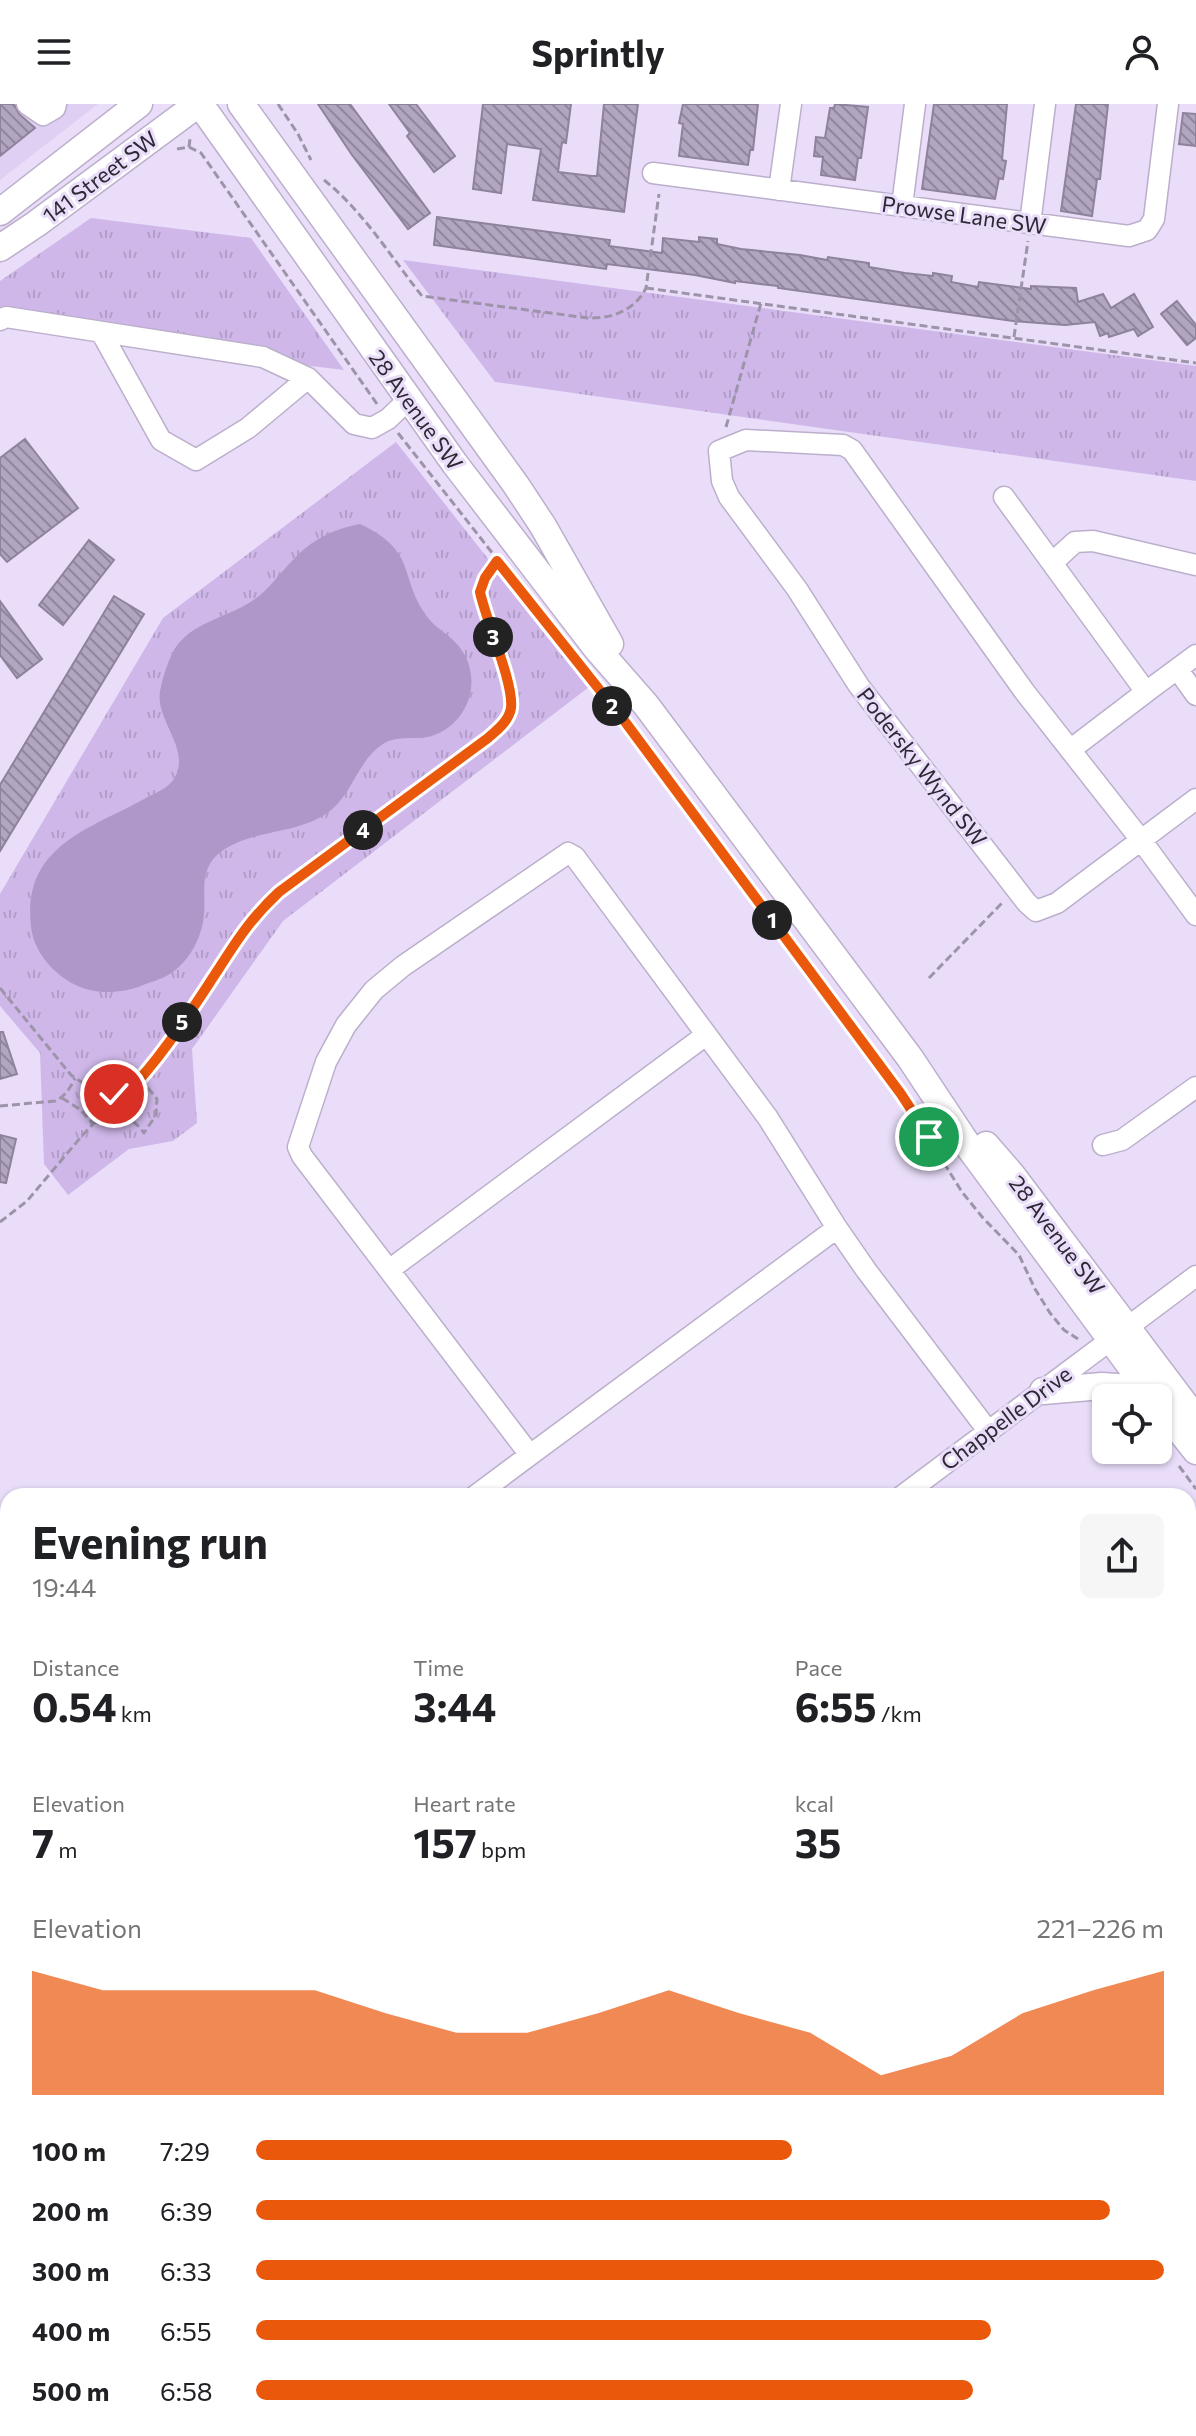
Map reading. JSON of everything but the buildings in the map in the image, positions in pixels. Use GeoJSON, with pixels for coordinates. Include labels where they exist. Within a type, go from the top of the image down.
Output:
{"type":"FeatureCollection","features":[{"type":"Feature","properties":{"kind":"main road","name":"141 Street SW"},"geometry":{"type":"LineString","coordinates":[[0,212],[139,104]]}},
{"type":"Feature","properties":{"kind":"main road","name":"141 Street SW"},"geometry":{"type":"LineString","coordinates":[[0,248],[199,104]]}},
{"type":"Feature","properties":{"kind":"main road","name":"28 Avenue SW"},"geometry":{"type":"LineString","coordinates":[[199,104],[408,400],[597,649],[646,705],[910,1058],[971,1150],[1119,1333],[1196,1419]]}},
{"type":"Feature","properties":{"kind":"main road","name":"28 Avenue SW"},"geometry":{"type":"LineString","coordinates":[[241,104],[516,485],[646,705]]}},
{"type":"Feature","properties":{"kind":"main road","name":"28 Avenue SW"},"geometry":{"type":"LineString","coordinates":[[1119,1333],[1146,1384]]}},
{"type":"Feature","properties":{"kind":"main road"},"geometry":{"type":"LineString","coordinates":[[1043,1391],[1092,1387]]}},
{"type":"Feature","properties":{"kind":"main road","name":"28 Avenue SW"},"geometry":{"type":"LineString","coordinates":[[1172,1421],[1196,1451]]}},
{"type":"Feature","properties":{"kind":"street"},"geometry":{"type":"LineString","coordinates":[[27,104],[43,115],[55,108],[56,104]]}},
{"type":"Feature","properties":{"kind":"street"},"geometry":{"type":"LineString","coordinates":[[779,190],[791,104]]}},
{"type":"Feature","properties":{"kind":"street"},"geometry":{"type":"LineString","coordinates":[[902,206],[915,104]]}},
{"type":"Feature","properties":{"kind":"street"},"geometry":{"type":"LineString","coordinates":[[1030,224],[1045,104]]}},
{"type":"Feature","properties":{"kind":"street","name":"Prowse Lane SW"},"geometry":{"type":"LineString","coordinates":[[658,174],[1129,236],[1147,230],[1154,219],[1168,104]]}},
{"type":"Feature","properties":{"kind":"street"},"geometry":{"type":"LineString","coordinates":[[0,320],[6,317],[263,357],[308,378],[354,424],[372,428],[388,419],[408,400]]}},
{"type":"Feature","properties":{"kind":"street"},"geometry":{"type":"LineString","coordinates":[[101,332],[161,440],[196,460],[248,428],[308,378]]}},
{"type":"Feature","properties":{"kind":"street"},"geometry":{"type":"LineString","coordinates":[[719,451],[746,440],[843,445],[852,450],[959,603],[1196,915]]}},
{"type":"Feature","properties":{"kind":"street","name":"Podersky Wynd SW"},"geometry":{"type":"LineString","coordinates":[[719,451],[722,481],[739,512],[797,589],[859,686],[1015,889],[1036,911],[1057,903],[1196,799]]}},
{"type":"Feature","properties":{"kind":"street"},"geometry":{"type":"LineString","coordinates":[[1004,497],[1146,692]]}},
{"type":"Feature","properties":{"kind":"street"},"geometry":{"type":"LineString","coordinates":[[1052,563],[1075,542],[1093,541],[1196,565]]}},
{"type":"Feature","properties":{"kind":"street"},"geometry":{"type":"LineString","coordinates":[[1070,750],[1196,655]]}},
{"type":"Feature","properties":{"kind":"street"},"geometry":{"type":"LineString","coordinates":[[1178,670],[1196,695]]}},
{"type":"Feature","properties":{"kind":"street"},"geometry":{"type":"LineString","coordinates":[[530,1455],[298,1147],[326,1062],[346,1025],[374,990],[403,966],[568,853],[575,857],[786,1144],[837,1228],[989,1432]]}},
{"type":"Feature","properties":{"kind":"street"},"geometry":{"type":"LineString","coordinates":[[389,1270],[706,1035]]}},
{"type":"Feature","properties":{"kind":"street"},"geometry":{"type":"LineString","coordinates":[[1103,1145],[1122,1140],[1196,1087]]}},
{"type":"Feature","properties":{"kind":"street"},"geometry":{"type":"LineString","coordinates":[[486,1488],[837,1228]]}},
{"type":"Feature","properties":{"kind":"street","name":"Chappelle Drive"},"geometry":{"type":"LineString","coordinates":[[913,1488],[1196,1276]]}},
{"type":"Feature","properties":{"kind":"path"},"geometry":{"type":"LineString","coordinates":[[278,104],[311,161]]}},
{"type":"Feature","properties":{"kind":"path"},"geometry":{"type":"LineString","coordinates":[[189,147],[201,153],[378,405]]}},
{"type":"Feature","properties":{"kind":"path"},"geometry":{"type":"LineString","coordinates":[[324,179],[359,216],[422,296],[603,318],[630,307],[641,298],[646,288],[658,174]]}},
{"type":"Feature","properties":{"kind":"path"},"geometry":{"type":"LineString","coordinates":[[1014,337],[1030,224]]}},
{"type":"Feature","properties":{"kind":"path"},"geometry":{"type":"LineString","coordinates":[[646,288],[1196,363]]}},
{"type":"Feature","properties":{"kind":"path"},"geometry":{"type":"LineString","coordinates":[[719,451],[761,303]]}},
{"type":"Feature","properties":{"kind":"path"},"geometry":{"type":"LineString","coordinates":[[396,431],[626,723],[901,1094],[962,1192],[1019,1255],[1050,1313],[1064,1330],[1073,1334]]}},
{"type":"Feature","properties":{"kind":"path"},"geometry":{"type":"LineString","coordinates":[[0,1222],[27,1201],[93,1124],[105,1117],[124,1096],[158,1055],[242,932],[265,905],[488,738],[507,718],[511,709],[508,683],[480,592],[485,578],[507,551]]}},
{"type":"Feature","properties":{"kind":"path"},"geometry":{"type":"LineString","coordinates":[[929,978],[1015,889]]}},
{"type":"Feature","properties":{"kind":"path"},"geometry":{"type":"LineString","coordinates":[[0,988],[75,1078],[100,1091],[124,1096],[142,1087],[148,1088],[157,1099],[156,1115],[144,1133],[126,1117],[105,1117]]}},
{"type":"Feature","properties":{"kind":"path"},"geometry":{"type":"LineString","coordinates":[[0,1106],[55,1101],[62,1098],[75,1078]]}},
{"type":"Feature","properties":{"kind":"path"},"geometry":{"type":"LineString","coordinates":[[62,1098],[81,1110],[93,1124]]}},
{"type":"Feature","properties":{"kind":"shaded area"},"geometry":{"type":"Polygon","coordinates":[[[0,104],[98,104],[0,180],[0,104]]]}},
{"type":"Feature","properties":{"kind":"shaded area"},"geometry":{"type":"Polygon","coordinates":[[[360,524],[392,545],[400,556],[419,604],[435,626],[453,640],[465,655],[471,683],[470,696],[464,709],[445,730],[432,736],[395,739],[383,744],[367,759],[338,804],[317,819],[243,840],[217,855],[208,868],[204,883],[204,915],[193,950],[165,977],[134,988],[102,992],[70,982],[47,962],[33,937],[31,900],[37,877],[48,859],[63,844],[168,786],[174,779],[179,757],[163,713],[160,691],[169,660],[178,644],[194,630],[258,597],[315,541],[332,532],[360,524]]]}},
{"type":"Feature","properties":{"kind":"green space"},"geometry":{"type":"Polygon","coordinates":[[[91,218],[251,238],[344,370],[0,328],[0,281],[91,218]]]}},
{"type":"Feature","properties":{"kind":"green space"},"geometry":{"type":"Polygon","coordinates":[[[403,260],[1196,366],[1196,481],[495,382],[403,260]]]}},
{"type":"Feature","properties":{"kind":"green space"},"geometry":{"type":"Polygon","coordinates":[[[396,442],[589,687],[283,921],[192,1049],[197,1123],[173,1141],[129,1149],[68,1195],[44,1164],[40,1053],[0,1006],[0,894],[163,618],[396,442]]]}},
{"type":"Feature","properties":{"kind":"route"},"geometry":{"type":"LineString","coordinates":[[114,1094],[124,1096],[137,1083],[172,1037],[252,918],[265,905],[488,738],[507,718],[511,709],[508,683],[480,592],[497,561],[626,723],[901,1094],[929,1137]]}}]}
